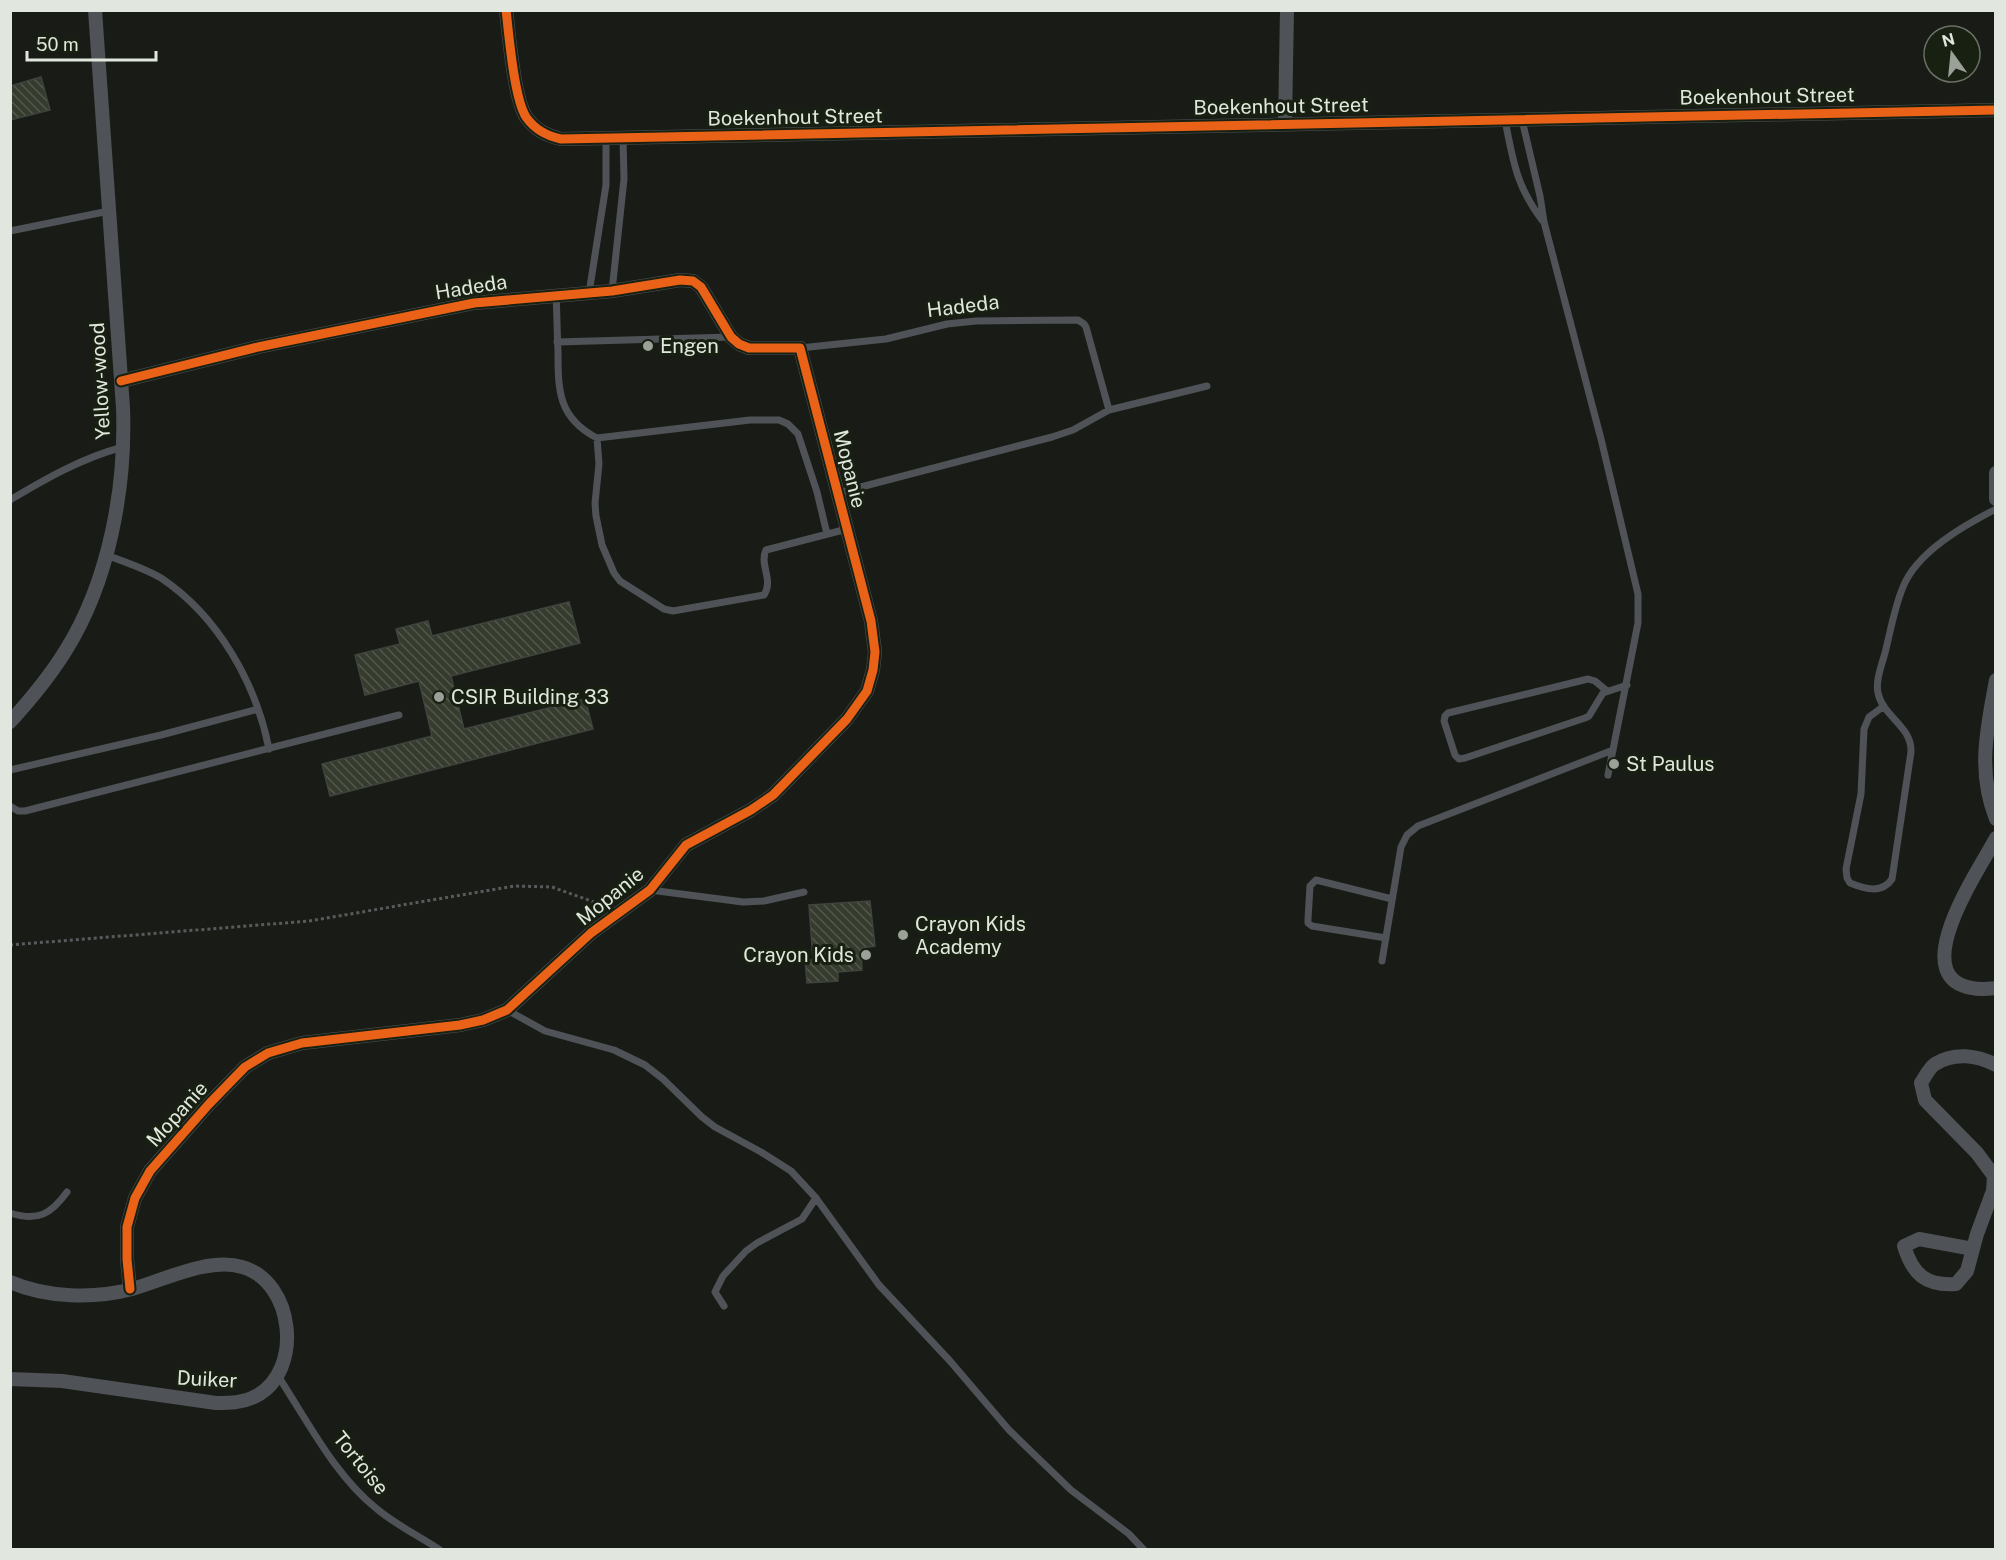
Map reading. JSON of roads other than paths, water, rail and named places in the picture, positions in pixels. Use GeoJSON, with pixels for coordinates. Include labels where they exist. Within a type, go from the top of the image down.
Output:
{"type":"FeatureCollection","features":[{"type":"Feature","properties":{"kind":"street","name":"Yellow-wood"},"geometry":{"type":"LineString","coordinates":[[10,722],[48,678],[68,648],[86,609],[106,555],[118,501],[123,447],[121,381],[95,10]]}},
{"type":"Feature","properties":{"kind":"street","name":"Boekenhout Street"},"geometry":{"type":"LineString","coordinates":[[506,10],[518,92],[523,110],[531,123],[543,133],[568,140],[1286,123],[1995,110]]}},
{"type":"Feature","properties":{"kind":"street"},"geometry":{"type":"LineString","coordinates":[[1286,123],[1287,10]]}},
{"type":"Feature","properties":{"kind":"street","name":"Hadeda"},"geometry":{"type":"LineString","coordinates":[[121,381],[258,347],[426,312],[492,300],[612,291],[671,280],[693,281],[705,292],[731,336],[739,344],[749,348],[800,348]]}},
{"type":"Feature","properties":{"kind":"street","name":"Mopanie"},"geometry":{"type":"LineString","coordinates":[[130,1289],[127,1227],[135,1198],[150,1171],[245,1067],[267,1053],[302,1043],[460,1025],[483,1020],[507,1010],[591,933],[650,890],[686,845],[751,810],[773,795],[848,719],[867,691],[874,662],[874,631],[800,348]]}},
{"type":"Feature","properties":{"kind":"street"},"geometry":{"type":"LineString","coordinates":[[1995,473],[1995,500]]}},
{"type":"Feature","properties":{"kind":"street"},"geometry":{"type":"LineString","coordinates":[[1995,680],[1985,735],[1984,756],[1988,794],[1995,819]]}},
{"type":"Feature","properties":{"kind":"street"},"geometry":{"type":"LineString","coordinates":[[1995,838],[1954,914],[1947,940],[1946,970],[1954,981],[1973,989],[1995,988]]}},
{"type":"Feature","properties":{"kind":"street"},"geometry":{"type":"LineString","coordinates":[[1973,1249],[1918,1239],[1904,1246],[1907,1256],[1920,1277],[1939,1285],[1956,1284],[1967,1271],[1993,1191],[1994,1176],[1977,1153],[1925,1101],[1921,1083],[1934,1065],[1953,1057],[1973,1056],[1995,1065]]}},
{"type":"Feature","properties":{"kind":"street"},"geometry":{"type":"LineString","coordinates":[[10,1282],[45,1292],[77,1295],[103,1294],[219,1265],[239,1266],[253,1271],[271,1286],[285,1322],[287,1345],[278,1376]]}},
{"type":"Feature","properties":{"kind":"street","name":"Duiker"},"geometry":{"type":"LineString","coordinates":[[10,1379],[62,1381],[177,1398],[230,1403],[258,1395],[278,1376]]}},
{"type":"Feature","properties":{"kind":"lane"},"geometry":{"type":"LineString","coordinates":[[1521,119],[1536,175],[1544,222],[1601,439],[1638,594],[1638,623],[1608,775]]}},
{"type":"Feature","properties":{"kind":"lane"},"geometry":{"type":"LineString","coordinates":[[1505,120],[1519,182],[1530,205],[1544,222]]}},
{"type":"Feature","properties":{"kind":"lane"},"geometry":{"type":"LineString","coordinates":[[589,293],[606,184],[606,139]]}},
{"type":"Feature","properties":{"kind":"lane"},"geometry":{"type":"LineString","coordinates":[[612,291],[624,179],[623,139]]}},
{"type":"Feature","properties":{"kind":"lane"},"geometry":{"type":"LineString","coordinates":[[10,231],[109,211]]}},
{"type":"Feature","properties":{"kind":"lane"},"geometry":{"type":"LineString","coordinates":[[556,294],[558,389],[563,404],[586,432],[597,438],[750,420],[779,420],[788,424],[798,435],[817,492],[827,534]]}},
{"type":"Feature","properties":{"kind":"lane","name":"Hadeda"},"geometry":{"type":"LineString","coordinates":[[800,348],[886,339],[947,324],[976,321],[1078,320],[1086,327],[1109,410]]}},
{"type":"Feature","properties":{"kind":"lane"},"geometry":{"type":"LineString","coordinates":[[557,342],[731,336]]}},
{"type":"Feature","properties":{"kind":"lane"},"geometry":{"type":"LineString","coordinates":[[838,493],[1052,437],[1109,410],[1207,386]]}},
{"type":"Feature","properties":{"kind":"lane"},"geometry":{"type":"LineString","coordinates":[[597,438],[599,464],[595,503],[602,545],[620,581],[664,609],[680,611],[764,595],[769,584],[764,560],[766,550],[847,529]]}},
{"type":"Feature","properties":{"kind":"lane"},"geometry":{"type":"LineString","coordinates":[[10,500],[74,464],[123,447]]}},
{"type":"Feature","properties":{"kind":"lane"},"geometry":{"type":"LineString","coordinates":[[1884,706],[1871,714],[1864,729],[1861,794],[1846,869],[1850,883],[1875,890],[1884,887],[1892,879],[1911,752],[1907,735],[1884,706],[1878,694],[1878,684],[1892,620],[1908,577],[1918,561],[1968,523],[1995,509]]}},
{"type":"Feature","properties":{"kind":"lane"},"geometry":{"type":"LineString","coordinates":[[106,555],[152,573],[174,588],[192,604],[225,643],[242,670],[258,709],[269,749]]}},
{"type":"Feature","properties":{"kind":"lane"},"geometry":{"type":"LineString","coordinates":[[1607,691],[1595,681],[1588,679],[1448,714],[1444,721],[1455,755],[1459,759],[1465,758],[1585,718],[1589,716],[1599,697],[1607,691],[1627,685]]}},
{"type":"Feature","properties":{"kind":"lane"},"geometry":{"type":"LineString","coordinates":[[10,770],[161,735],[258,709]]}},
{"type":"Feature","properties":{"kind":"lane"},"geometry":{"type":"LineString","coordinates":[[10,806],[18,811],[25,811],[399,715]]}},
{"type":"Feature","properties":{"kind":"lane"},"geometry":{"type":"LineString","coordinates":[[1382,961],[1401,847],[1407,835],[1418,826],[1613,750]]}},
{"type":"Feature","properties":{"kind":"lane"},"geometry":{"type":"LineString","coordinates":[[1386,938],[1312,926],[1308,923],[1310,886],[1316,880],[1392,899]]}},
{"type":"Feature","properties":{"kind":"lane"},"geometry":{"type":"LineString","coordinates":[[650,890],[743,902],[764,901],[804,892]]}},
{"type":"Feature","properties":{"kind":"lane"},"geometry":{"type":"LineString","coordinates":[[507,1010],[544,1031],[614,1050],[645,1065],[670,1085],[702,1117],[791,1171],[816,1198],[875,1280],[943,1352],[1010,1430],[1071,1490],[1129,1534],[1144,1550]]}},
{"type":"Feature","properties":{"kind":"lane"},"geometry":{"type":"LineString","coordinates":[[10,1213],[22,1217],[40,1217],[60,1202],[68,1192]]}},
{"type":"Feature","properties":{"kind":"lane"},"geometry":{"type":"LineString","coordinates":[[724,1306],[715,1292],[723,1276],[746,1251],[757,1243],[802,1219],[816,1198]]}},
{"type":"Feature","properties":{"kind":"lane","name":"Tortoise"},"geometry":{"type":"LineString","coordinates":[[278,1376],[339,1470],[354,1487],[376,1509],[440,1550]]}},
{"type":"Feature","properties":{"kind":"place","name":"Engen"},"geometry":{"type":"Point","coordinates":[648,346]}},
{"type":"Feature","properties":{"kind":"place","name":"CSIR Building 33"},"geometry":{"type":"Point","coordinates":[439,697]}},
{"type":"Feature","properties":{"kind":"place","name":"St Paulus"},"geometry":{"type":"Point","coordinates":[1614,764]}},
{"type":"Feature","properties":{"kind":"place","name":"Crayon Kids Academy"},"geometry":{"type":"Point","coordinates":[903,935]}},
{"type":"Feature","properties":{"kind":"place","name":"Crayon Kids"},"geometry":{"type":"Point","coordinates":[866,955]}}]}
